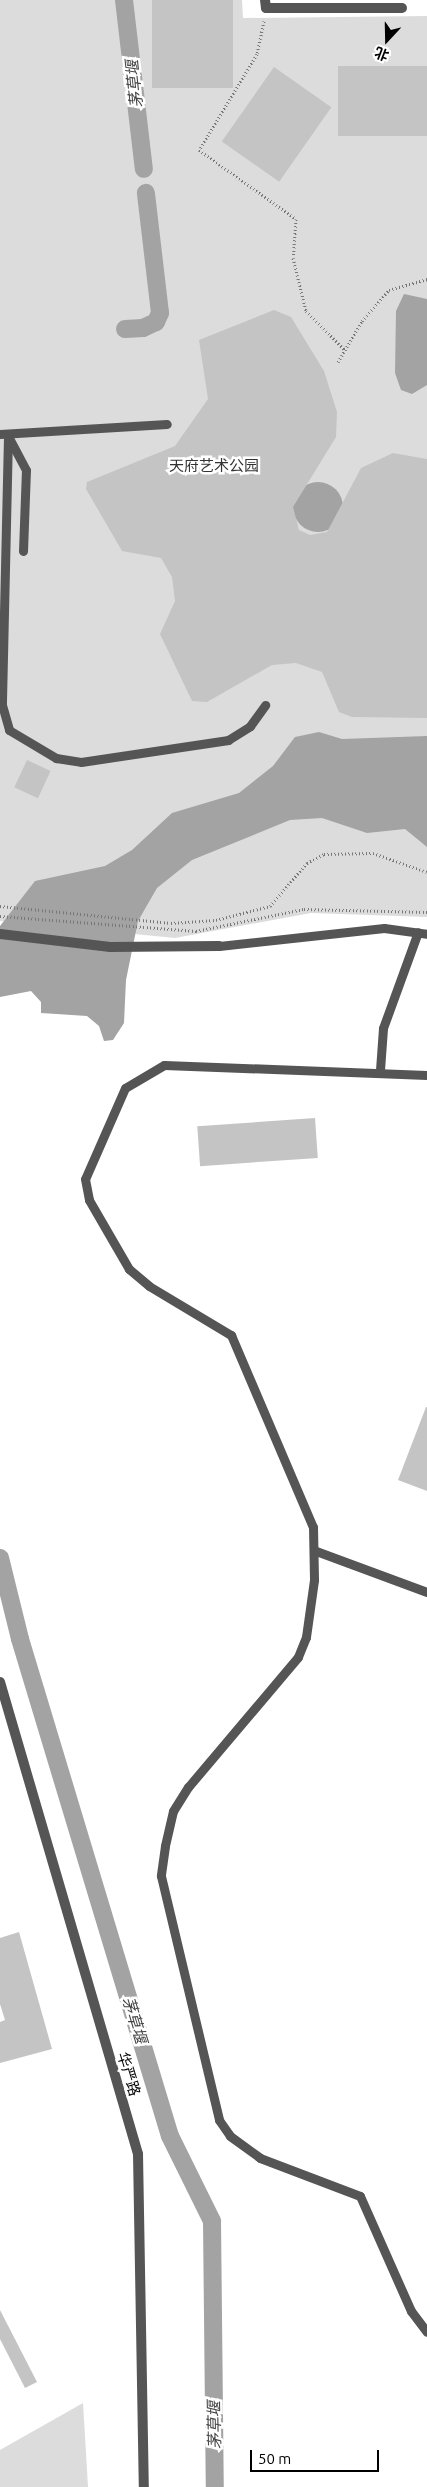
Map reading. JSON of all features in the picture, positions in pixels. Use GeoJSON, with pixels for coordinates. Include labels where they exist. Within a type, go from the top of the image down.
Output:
{"type":"FeatureCollection","features":[{"type":"Feature","properties":{"kind":"street"},"geometry":{"type":"LineString","coordinates":[[266,4],[402,8]]}},
{"type":"Feature","properties":{"kind":"street"},"geometry":{"type":"LineString","coordinates":[[0,934],[110,947],[219,946]]}},
{"type":"Feature","properties":{"kind":"street","name":"华严路"},"geometry":{"type":"LineString","coordinates":[[0,1682],[138,2154],[144,2487]]}},
{"type":"Feature","properties":{"kind":"lane"},"geometry":{"type":"LineString","coordinates":[[4,435],[167,424]]}},
{"type":"Feature","properties":{"kind":"lane"},"geometry":{"type":"LineString","coordinates":[[4,435],[26,470],[23,551]]}},
{"type":"Feature","properties":{"kind":"lane"},"geometry":{"type":"LineString","coordinates":[[4,435],[2,705],[9,730],[56,758],[80,762],[228,740],[250,726],[265,705]]}},
{"type":"Feature","properties":{"kind":"lane"},"geometry":{"type":"LineString","coordinates":[[219,946],[306,933],[384,928],[422,933],[383,1028],[380,1070]]}},
{"type":"Feature","properties":{"kind":"lane"},"geometry":{"type":"LineString","coordinates":[[427,1075],[380,1070],[164,1064],[125,1088],[86,1180],[89,1200],[128,1269],[149,1286],[231,1335],[313,1527],[316,1551],[306,1637],[298,1657],[188,1787],[173,1811],[161,1876],[219,2120],[230,2136],[260,2158],[360,2196],[411,2311],[427,2332]]}},
{"type":"Feature","properties":{"kind":"lane"},"geometry":{"type":"LineString","coordinates":[[316,1551],[427,1592]]}},
{"type":"Feature","properties":{"kind":"path"},"geometry":{"type":"LineString","coordinates":[[266,4],[257,54],[199,150],[296,219],[293,258],[306,311],[345,350]]}},
{"type":"Feature","properties":{"kind":"path"},"geometry":{"type":"LineString","coordinates":[[338,362],[389,290],[427,279]]}},
{"type":"Feature","properties":{"kind":"path"},"geometry":{"type":"LineString","coordinates":[[0,906],[171,923],[216,920],[270,906],[307,864],[324,854],[373,853],[427,872]]}},
{"type":"Feature","properties":{"kind":"path"},"geometry":{"type":"LineString","coordinates":[[0,916],[196,931],[304,909],[427,912]]}},
{"type":"Feature","properties":{"kind":"green space","name":"天府艺术公园"},"geometry":{"type":"Polygon","coordinates":[[[0,0],[242,0],[243,18],[427,16],[427,917],[311,913],[175,938],[0,921],[0,0]]]}},
{"type":"Feature","properties":{"kind":"green space"},"geometry":{"type":"Polygon","coordinates":[[[83,2403],[88,2487],[0,2487],[0,2450],[83,2403]]]}},
{"type":"Feature","properties":{"kind":"shaded area"},"geometry":{"type":"Polygon","coordinates":[[[404,294],[427,299],[427,385],[412,394],[401,390],[395,373],[396,311],[404,294]]]}},
{"type":"Feature","properties":{"kind":"shaded area"},"geometry":{"type":"Polygon","coordinates":[[[318,482],[332,486],[339,493],[343,507],[339,521],[332,528],[318,532],[304,528],[297,521],[293,507],[297,493],[304,486],[318,482]]]}},
{"type":"Feature","properties":{"kind":"shaded area"},"geometry":{"type":"Polygon","coordinates":[[[319,732],[342,739],[427,736],[427,847],[405,829],[367,833],[322,818],[290,820],[192,860],[157,888],[138,921],[126,980],[124,1023],[113,1040],[104,1041],[99,1026],[87,1016],[41,1013],[41,1002],[31,991],[0,997],[0,926],[35,881],[105,866],[132,850],[172,813],[239,793],[273,766],[295,737],[319,732]]]}},
{"type":"Feature","properties":{"kind":"building"},"geometry":{"type":"Polygon","coordinates":[[[152,0],[233,0],[233,88],[152,88],[152,0]]]}},
{"type":"Feature","properties":{"kind":"building"},"geometry":{"type":"Polygon","coordinates":[[[338,66],[427,66],[427,136],[338,136],[338,66]]]}},
{"type":"Feature","properties":{"kind":"building"},"geometry":{"type":"Polygon","coordinates":[[[274,67],[331,107],[279,182],[222,142],[274,67]]]}},
{"type":"Feature","properties":{"kind":"building"},"geometry":{"type":"Polygon","coordinates":[[[274,310],[291,317],[324,371],[337,412],[336,437],[293,507],[299,530],[310,535],[327,532],[361,468],[393,453],[427,459],[427,718],[352,717],[339,712],[322,672],[296,663],[272,665],[207,702],[192,701],[160,634],[175,601],[172,577],[161,558],[122,551],[86,489],[87,482],[175,446],[208,399],[199,340],[274,310]]]}},
{"type":"Feature","properties":{"kind":"building"},"geometry":{"type":"Polygon","coordinates":[[[27,760],[51,771],[38,798],[14,787],[27,760]]]}},
{"type":"Feature","properties":{"kind":"building"},"geometry":{"type":"Polygon","coordinates":[[[315,1118],[318,1158],[200,1166],[197,1126],[315,1118]]]}},
{"type":"Feature","properties":{"kind":"building"},"geometry":{"type":"Polygon","coordinates":[[[427,1407],[427,1491],[398,1480],[427,1407]]]}},
{"type":"Feature","properties":{"kind":"building"},"geometry":{"type":"Polygon","coordinates":[[[19,1932],[52,2049],[0,2063],[0,2022],[5,2020],[0,2004],[0,1938],[19,1932]]]}},
{"type":"Feature","properties":{"kind":"building"},"geometry":{"type":"Polygon","coordinates":[[[0,2310],[37,2382],[25,2388],[0,2339],[0,2310]]]}},
{"type":"Feature","properties":{"kind":"waterway","name":"茅草堰"},"geometry":{"type":"LineString","coordinates":[[124,0],[144,169]]}},
{"type":"Feature","properties":{"kind":"waterway","name":"茅草堰"},"geometry":{"type":"LineString","coordinates":[[125,329],[143,328],[156,322],[160,313],[146,193]]}},
{"type":"Feature","properties":{"kind":"waterway","name":"茅草堰"},"geometry":{"type":"LineString","coordinates":[[0,1558],[20,1639],[170,2136],[212,2221],[215,2487]]}}]}
